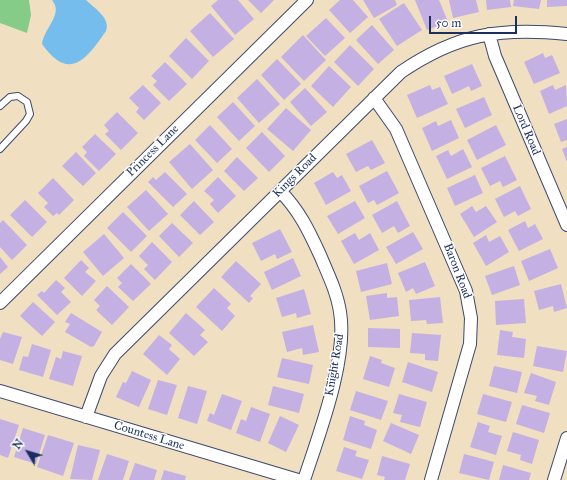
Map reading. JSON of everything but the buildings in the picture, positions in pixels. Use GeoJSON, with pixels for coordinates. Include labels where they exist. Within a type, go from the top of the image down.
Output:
{"type":"FeatureCollection","features":[{"type":"Feature","properties":{"kind":"street","name":"Princess Lane"},"geometry":{"type":"LineString","coordinates":[[0,303],[307,0]]}},
{"type":"Feature","properties":{"kind":"street","name":"Kings Road"},"geometry":{"type":"LineString","coordinates":[[86,417],[101,376],[115,354],[401,72],[421,58],[463,39],[489,34],[534,31],[567,34]]}},
{"type":"Feature","properties":{"kind":"street","name":"Lord Road"},"geometry":{"type":"LineString","coordinates":[[489,34],[495,56],[567,225]]}},
{"type":"Feature","properties":{"kind":"street","name":"Baron Road"},"geometry":{"type":"LineString","coordinates":[[374,98],[396,129],[466,291],[470,304],[470,344],[431,480]]}},
{"type":"Feature","properties":{"kind":"street","name":"Knight Road"},"geometry":{"type":"LineString","coordinates":[[280,191],[300,213],[307,226],[336,295],[341,325],[334,386],[304,480]]}},
{"type":"Feature","properties":{"kind":"street","name":"Countess Lane"},"geometry":{"type":"LineString","coordinates":[[0,391],[298,480]]}},
{"type":"Feature","properties":{"kind":"street"},"geometry":{"type":"LineString","coordinates":[[554,480],[567,438]]}},
{"type":"Feature","properties":{"kind":"lane"},"geometry":{"type":"LineString","coordinates":[[0,106],[10,97],[18,96],[27,102],[30,114],[26,121],[0,148]]}},
{"type":"Feature","properties":{"kind":"green space"},"geometry":{"type":"Polygon","coordinates":[[[0,0],[29,0],[31,15],[27,33],[0,23],[0,0]]]}},
{"type":"Feature","properties":{"kind":"water"},"geometry":{"type":"Polygon","coordinates":[[[52,0],[86,0],[101,14],[106,22],[106,31],[99,41],[84,58],[77,63],[69,64],[61,62],[52,56],[42,44],[43,38],[55,16],[55,5],[52,0]]]}}]}
